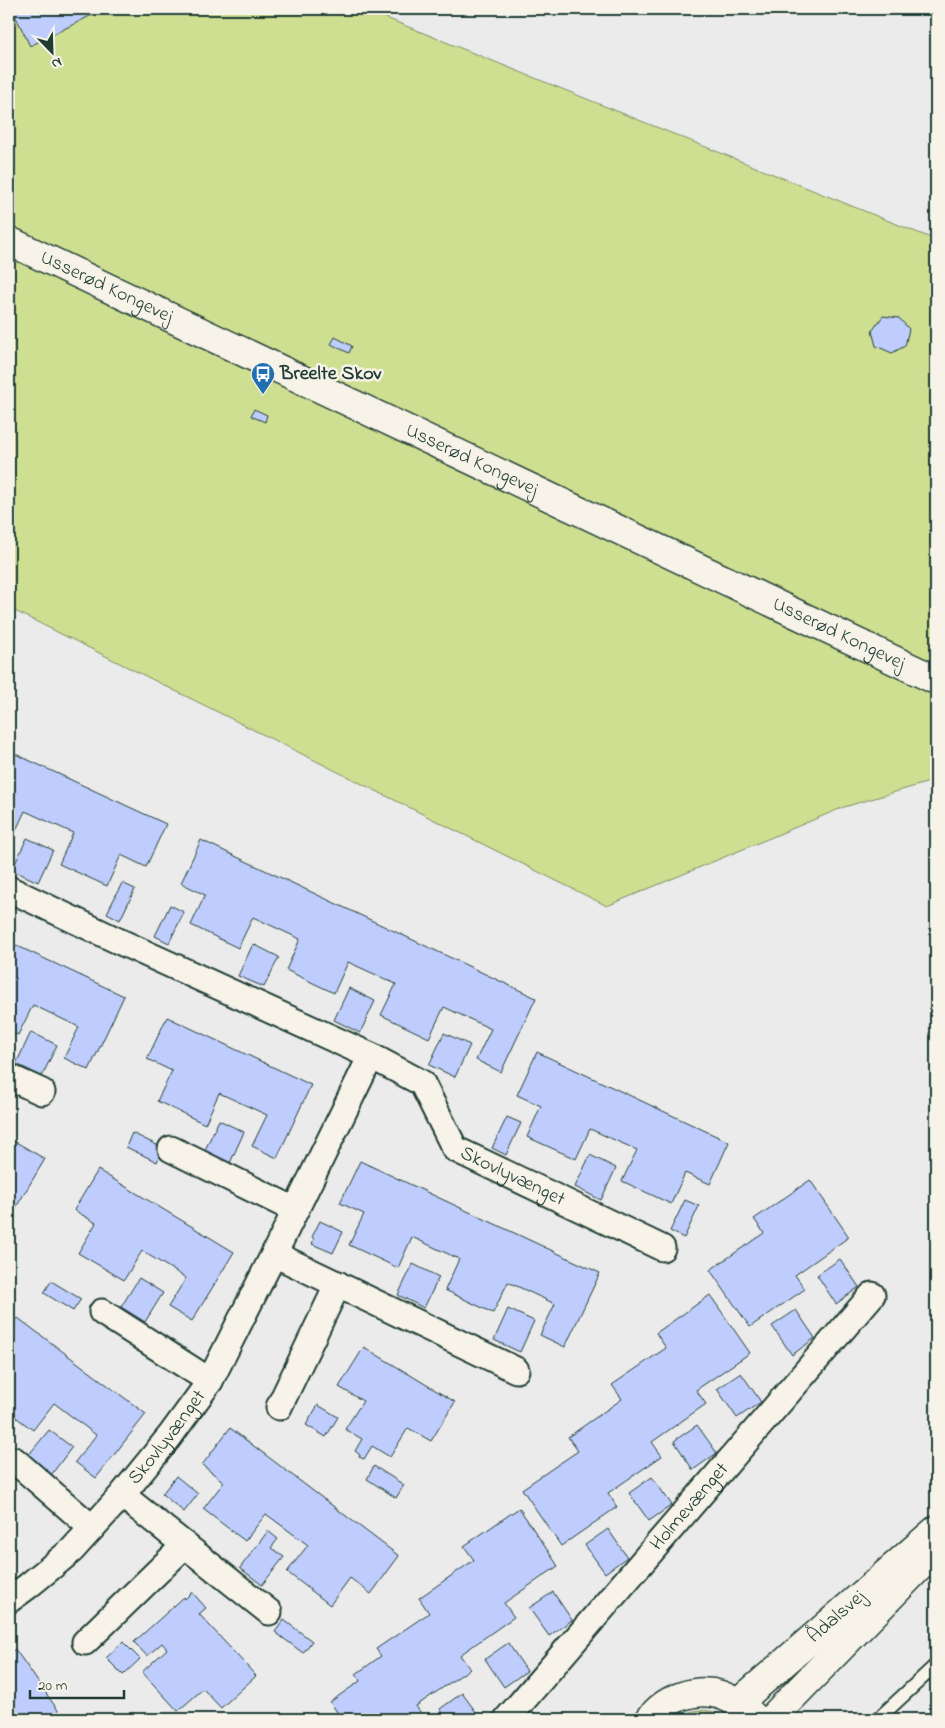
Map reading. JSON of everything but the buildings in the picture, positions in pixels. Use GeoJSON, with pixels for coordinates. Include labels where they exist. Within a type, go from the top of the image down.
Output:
{"type":"FeatureCollection","features":[{"type":"Feature","properties":{"kind":"main road","name":"Usserød Kongevej"},"geometry":{"type":"LineString","coordinates":[[9,241],[936,680]]}},
{"type":"Feature","properties":{"kind":"main road","name":"Ådalsvej"},"geometry":{"type":"LineString","coordinates":[[746,1711],[936,1530]]}},
{"type":"Feature","properties":{"kind":"main road","name":"Ådalsvej"},"geometry":{"type":"LineString","coordinates":[[771,1719],[936,1550]]}},
{"type":"Feature","properties":{"kind":"main road"},"geometry":{"type":"LineString","coordinates":[[650,1719],[666,1704],[683,1695],[702,1692],[720,1695],[746,1711]]}},
{"type":"Feature","properties":{"kind":"street","name":"Skovlyvænget"},"geometry":{"type":"LineString","coordinates":[[9,889],[371,1056],[422,1083],[455,1149],[662,1248]]}},
{"type":"Feature","properties":{"kind":"street","name":"Skovlyvænget"},"geometry":{"type":"LineString","coordinates":[[9,1600],[72,1550],[122,1495],[172,1433],[210,1381],[371,1056]]}},
{"type":"Feature","properties":{"kind":"street"},"geometry":{"type":"LineString","coordinates":[[9,1077],[42,1092]]}},
{"type":"Feature","properties":{"kind":"street"},"geometry":{"type":"LineString","coordinates":[[171,1149],[295,1210]]}},
{"type":"Feature","properties":{"kind":"street"},"geometry":{"type":"LineString","coordinates":[[274,1254],[516,1370]]}},
{"type":"Feature","properties":{"kind":"street"},"geometry":{"type":"LineString","coordinates":[[279,1407],[338,1284]]}},
{"type":"Feature","properties":{"kind":"street","name":"Holmevænget"},"geometry":{"type":"LineString","coordinates":[[507,1719],[872,1295]]}},
{"type":"Feature","properties":{"kind":"street","name":"Skovlyvænget"},"geometry":{"type":"LineString","coordinates":[[102,1312],[210,1381]]}},
{"type":"Feature","properties":{"kind":"street"},"geometry":{"type":"LineString","coordinates":[[14,1460],[92,1528]]}},
{"type":"Feature","properties":{"kind":"street","name":"Skovlyvænget"},"geometry":{"type":"LineString","coordinates":[[122,1495],[269,1612]]}},
{"type":"Feature","properties":{"kind":"street"},"geometry":{"type":"LineString","coordinates":[[85,1642],[185,1545]]}},
{"type":"Feature","properties":{"kind":"lane"},"geometry":{"type":"LineString","coordinates":[[878,1719],[936,1665]]}},
{"type":"Feature","properties":{"kind":"green space"},"geometry":{"type":"Polygon","coordinates":[[[9,9],[364,9],[936,240],[936,780],[844,807],[607,906],[9,608],[9,9]]]}},
{"type":"Feature","properties":{"kind":"green space"},"geometry":{"type":"Polygon","coordinates":[[[704,1710],[730,1719],[676,1719],[693,1711],[704,1710]]]}},
{"type":"Feature","properties":{"kind":"place","name":"Breelte Skov"},"geometry":{"type":"Point","coordinates":[263,395]}}]}
